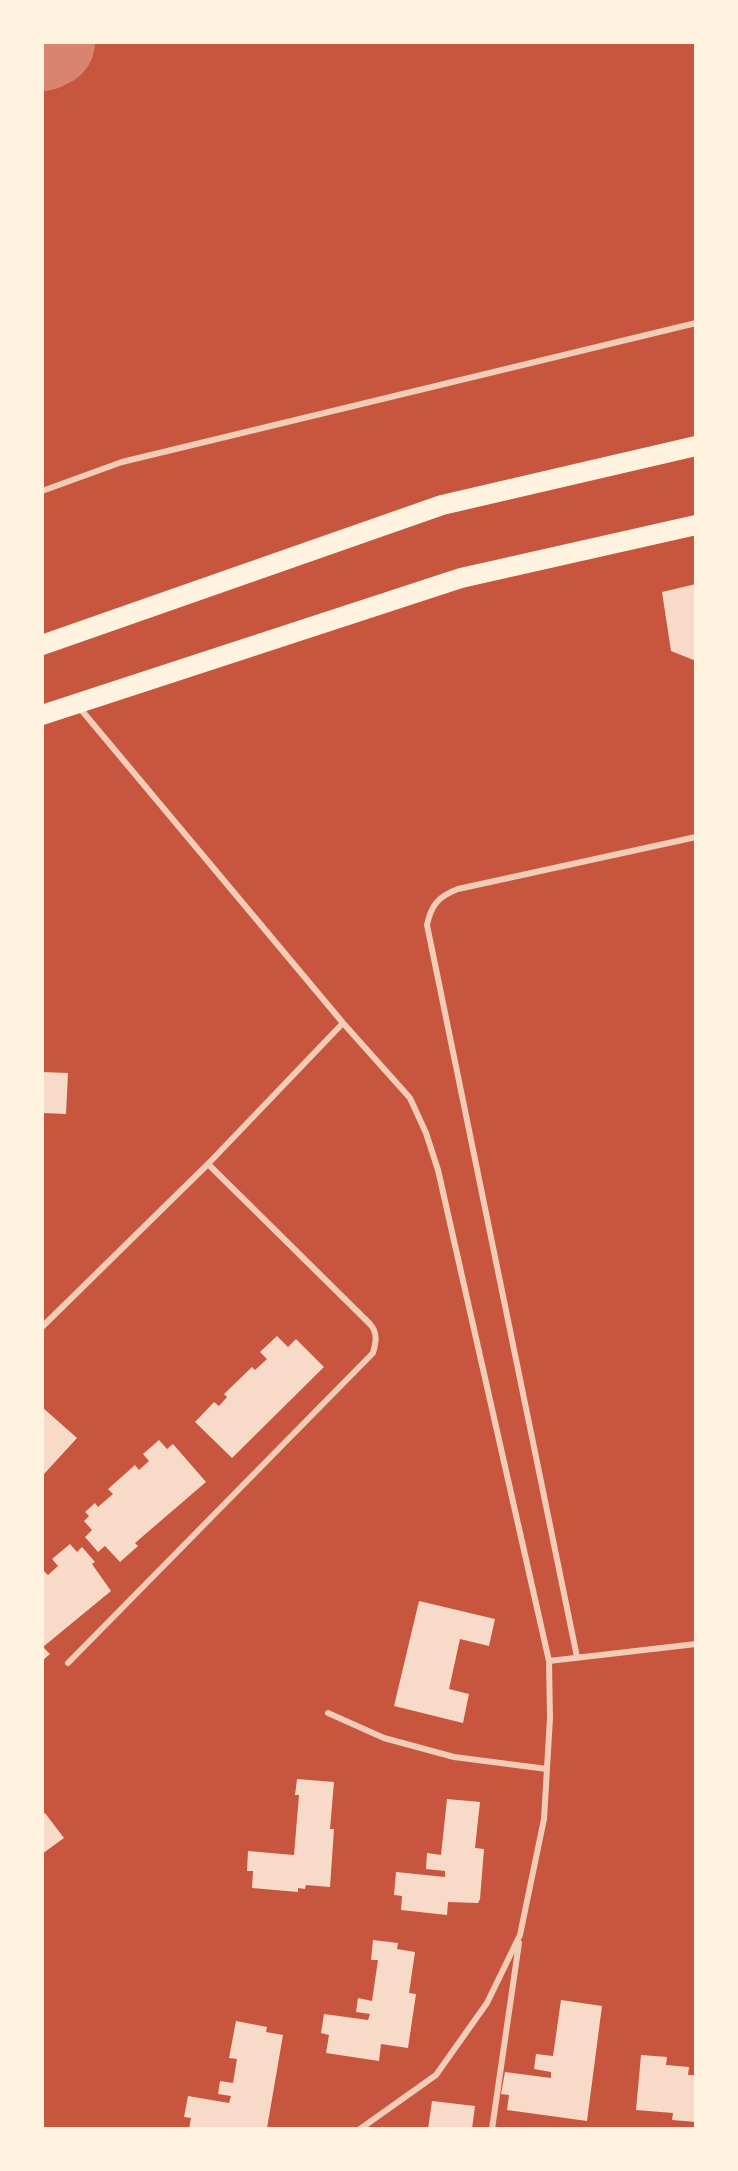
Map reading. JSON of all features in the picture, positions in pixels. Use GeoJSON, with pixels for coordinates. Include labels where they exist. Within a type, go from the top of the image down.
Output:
{"type":"FeatureCollection","features":[{"type":"Feature","properties":{"kind":"main road"},"geometry":{"type":"LineString","coordinates":[[42,645],[442,505],[696,446]]}},
{"type":"Feature","properties":{"kind":"main road"},"geometry":{"type":"LineString","coordinates":[[42,715],[461,578],[696,525]]}},
{"type":"Feature","properties":{"kind":"lane"},"geometry":{"type":"LineString","coordinates":[[42,491],[122,462],[696,323]]}},
{"type":"Feature","properties":{"kind":"lane"},"geometry":{"type":"LineString","coordinates":[[75,704],[343,1023],[410,1098],[438,1170],[549,1661],[544,1819],[520,1935],[492,2129]]}},
{"type":"Feature","properties":{"kind":"lane"},"geometry":{"type":"LineString","coordinates":[[577,1657],[427,925],[431,908],[443,895],[458,889],[696,837]]}},
{"type":"Feature","properties":{"kind":"lane"},"geometry":{"type":"LineString","coordinates":[[42,1327],[208,1164],[343,1023]]}},
{"type":"Feature","properties":{"kind":"lane"},"geometry":{"type":"LineString","coordinates":[[68,1663],[373,1353],[375,1330],[370,1324],[208,1164]]}},
{"type":"Feature","properties":{"kind":"lane"},"geometry":{"type":"LineString","coordinates":[[549,1661],[696,1644]]}},
{"type":"Feature","properties":{"kind":"lane"},"geometry":{"type":"LineString","coordinates":[[328,1713],[384,1738],[454,1757],[547,1769]]}},
{"type":"Feature","properties":{"kind":"lane"},"geometry":{"type":"LineString","coordinates":[[360,2129],[436,2075],[487,2003],[520,1935]]}},
{"type":"Feature","properties":{"kind":"building"},"geometry":{"type":"Polygon","coordinates":[[[696,584],[696,661],[671,651],[662,592],[696,584]]]}},
{"type":"Feature","properties":{"kind":"building"},"geometry":{"type":"Polygon","coordinates":[[[42,1072],[68,1073],[66,1114],[42,1113],[42,1072]]]}},
{"type":"Feature","properties":{"kind":"building"},"geometry":{"type":"Polygon","coordinates":[[[277,1336],[288,1347],[296,1339],[324,1367],[232,1458],[195,1422],[214,1402],[219,1406],[227,1397],[224,1394],[252,1367],[255,1370],[267,1359],[260,1352],[277,1336]]]}},
{"type":"Feature","properties":{"kind":"building"},"geometry":{"type":"Polygon","coordinates":[[[42,1407],[77,1438],[44,1474],[42,1472],[42,1407]]]}},
{"type":"Feature","properties":{"kind":"building"},"geometry":{"type":"Polygon","coordinates":[[[159,1440],[167,1449],[173,1444],[206,1482],[135,1543],[138,1546],[120,1562],[105,1546],[98,1552],[85,1537],[92,1530],[84,1521],[89,1516],[85,1512],[95,1503],[98,1507],[113,1494],[108,1489],[135,1465],[139,1470],[149,1461],[143,1454],[159,1440]]]}},
{"type":"Feature","properties":{"kind":"building"},"geometry":{"type":"Polygon","coordinates":[[[70,1544],[77,1552],[82,1547],[95,1562],[92,1564],[111,1591],[43,1647],[50,1654],[42,1661],[42,1569],[48,1575],[58,1566],[52,1559],[70,1544]]]}},
{"type":"Feature","properties":{"kind":"building"},"geometry":{"type":"Polygon","coordinates":[[[419,1601],[495,1619],[489,1646],[460,1639],[449,1689],[469,1694],[463,1723],[394,1706],[419,1601]]]}},
{"type":"Feature","properties":{"kind":"building"},"geometry":{"type":"Polygon","coordinates":[[[297,1779],[334,1782],[330,1887],[306,1885],[305,1889],[298,1888],[298,1892],[252,1888],[253,1871],[247,1871],[248,1851],[294,1855],[299,1795],[295,1795],[297,1779]]]}},
{"type":"Feature","properties":{"kind":"building"},"geometry":{"type":"Polygon","coordinates":[[[447,1799],[480,1802],[475,1848],[484,1849],[480,1899],[478,1903],[448,1902],[447,1915],[401,1910],[402,1896],[394,1895],[396,1872],[445,1877],[445,1871],[426,1869],[427,1853],[441,1855],[447,1799]]]}},
{"type":"Feature","properties":{"kind":"building"},"geometry":{"type":"Polygon","coordinates":[[[45,1813],[64,1838],[42,1854],[42,1815],[45,1813]]]}},
{"type":"Feature","properties":{"kind":"building"},"geometry":{"type":"Polygon","coordinates":[[[373,1940],[398,1943],[397,1949],[415,1952],[409,1993],[416,1994],[408,2048],[381,2044],[379,2061],[326,2053],[329,2035],[321,2033],[324,2014],[368,2020],[370,2014],[356,2012],[358,1998],[372,2001],[378,1960],[371,1960],[373,1940]]]}},
{"type":"Feature","properties":{"kind":"building"},"geometry":{"type":"Polygon","coordinates":[[[561,2000],[602,2006],[587,2121],[507,2110],[509,2095],[501,2094],[505,2072],[551,2078],[551,2072],[534,2069],[536,2054],[553,2056],[561,2000]]]}},
{"type":"Feature","properties":{"kind":"building"},"geometry":{"type":"Polygon","coordinates":[[[236,2021],[267,2027],[266,2032],[283,2035],[267,2128],[189,2129],[191,2118],[184,2117],[188,2096],[229,2103],[231,2096],[218,2094],[220,2081],[233,2083],[237,2059],[229,2058],[236,2021]]]}},
{"type":"Feature","properties":{"kind":"building"},"geometry":{"type":"Polygon","coordinates":[[[641,2055],[667,2057],[666,2065],[689,2067],[688,2075],[696,2075],[696,2122],[672,2120],[673,2113],[636,2110],[641,2055]]]}},
{"type":"Feature","properties":{"kind":"building"},"geometry":{"type":"Polygon","coordinates":[[[432,2101],[475,2106],[472,2129],[428,2129],[432,2101]]]}},
{"type":"Feature","properties":{"kind":"taxiway"},"geometry":{"type":"LineString","coordinates":[[42,46],[50,42]]}}]}
